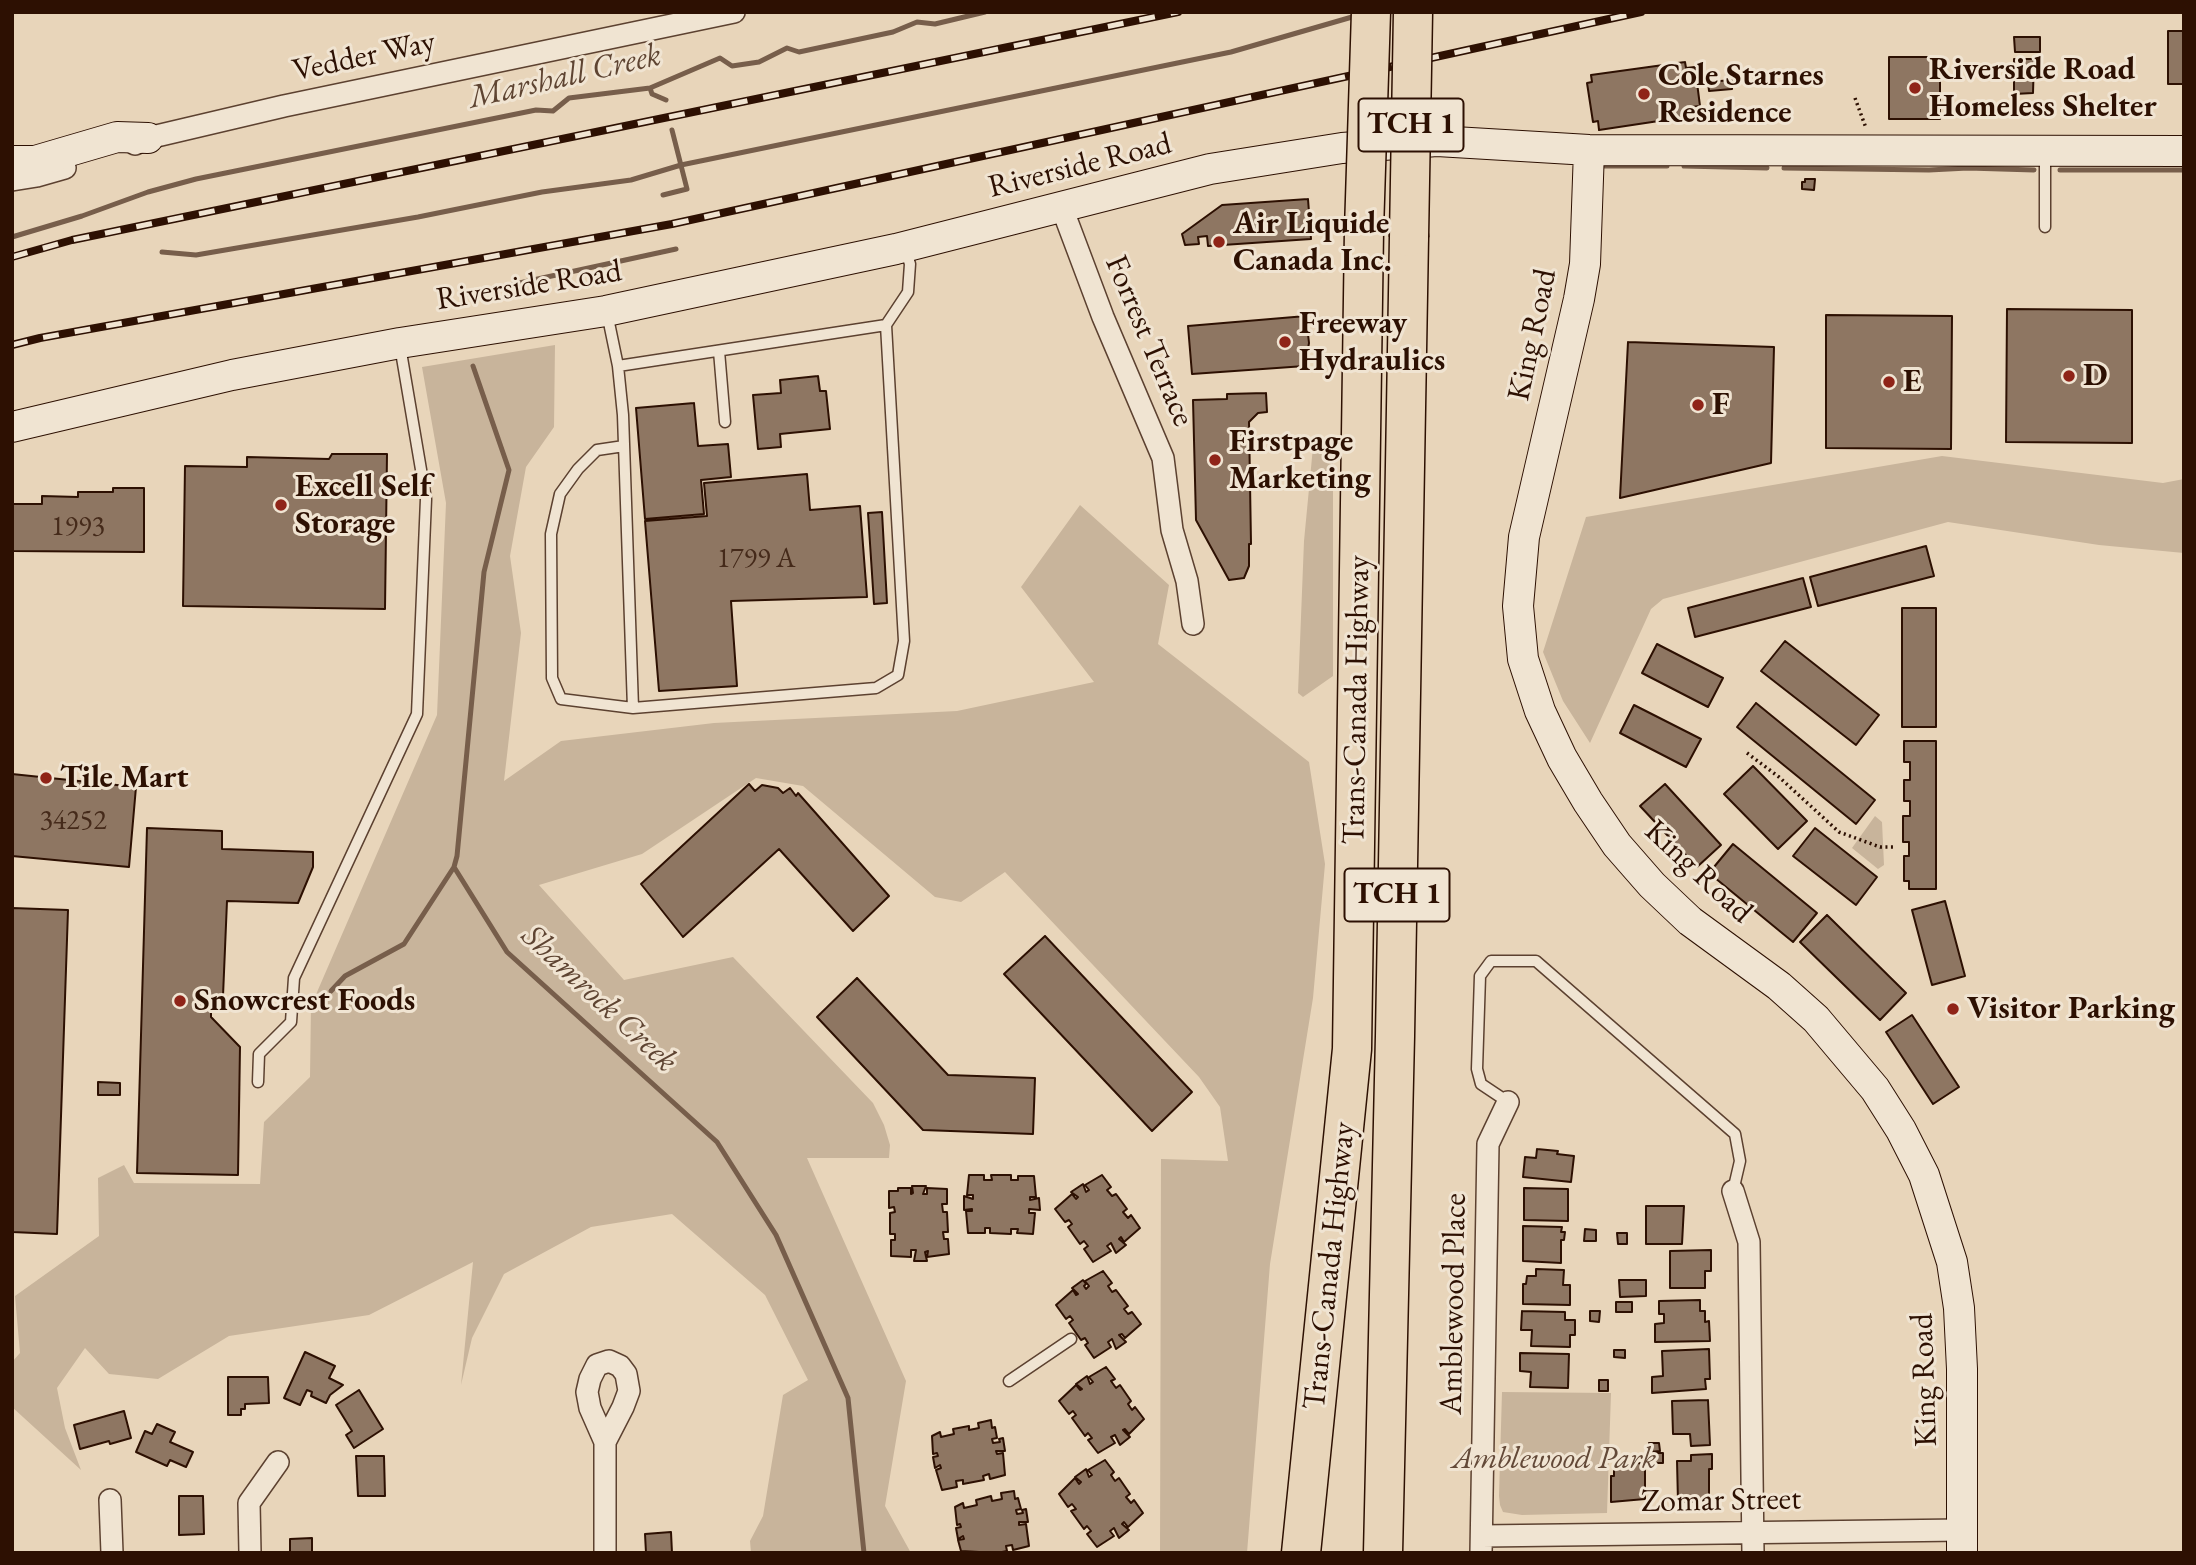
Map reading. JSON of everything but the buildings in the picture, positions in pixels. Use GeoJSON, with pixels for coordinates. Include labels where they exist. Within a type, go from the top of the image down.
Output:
{"type":"FeatureCollection","features":[{"type":"Feature","properties":{"kind":"highway","name":"Trans-Canada Highway"},"geometry":{"type":"LineString","coordinates":[[1301,1553],[1352,1049],[1364,230],[1370,12]]}},
{"type":"Feature","properties":{"kind":"highway","name":"Trans-Canada Highway"},"geometry":{"type":"LineString","coordinates":[[1382,1553],[1395,1023],[1413,12]]}},
{"type":"Feature","properties":{"kind":"street","name":"Vedder Way"},"geometry":{"type":"LineString","coordinates":[[12,180],[37,176],[119,152],[148,138],[284,106],[734,12]]}},
{"type":"Feature","properties":{"kind":"street"},"geometry":{"type":"LineString","coordinates":[[12,161],[35,161],[117,137],[148,138]]}},
{"type":"Feature","properties":{"kind":"street","name":"Riverside Road"},"geometry":{"type":"LineString","coordinates":[[17,423],[232,375],[400,343],[606,311],[905,247],[1210,169],[1342,148],[1437,141],[1589,150],[2184,151]]}},
{"type":"Feature","properties":{"kind":"street","name":"King Road"},"geometry":{"type":"LineString","coordinates":[[1589,150],[1585,264],[1524,537],[1518,606],[1523,659],[1540,711],[1562,758],[1617,845],[1652,885],[1690,921],[1779,986],[1816,1018],[1875,1089],[1901,1130],[1924,1175],[1952,1262],[1959,1308],[1962,1369],[1962,1541]]}},
{"type":"Feature","properties":{"kind":"street","name":"Forrest Terrace"},"geometry":{"type":"LineString","coordinates":[[1062,208],[1093,292],[1163,458],[1172,530],[1186,581],[1193,624]]}},
{"type":"Feature","properties":{"kind":"street","name":"Amblewood Place"},"geometry":{"type":"LineString","coordinates":[[1481,1544],[1488,1144],[1508,1102]]}},
{"type":"Feature","properties":{"kind":"street"},"geometry":{"type":"LineString","coordinates":[[1733,1191],[1749,1242],[1753,1543]]}},
{"type":"Feature","properties":{"kind":"street"},"geometry":{"type":"LineString","coordinates":[[605,1442],[605,1553]]}},
{"type":"Feature","properties":{"kind":"street"},"geometry":{"type":"LineString","coordinates":[[250,1553],[249,1503],[278,1462]]}},
{"type":"Feature","properties":{"kind":"street"},"geometry":{"type":"LineString","coordinates":[[110,1500],[112,1553]]}},
{"type":"Feature","properties":{"kind":"street","name":"Zomar Street"},"geometry":{"type":"LineString","coordinates":[[1481,1544],[1962,1541]]}},
{"type":"Feature","properties":{"kind":"lane"},"geometry":{"type":"LineString","coordinates":[[2045,150],[2045,227]]}},
{"type":"Feature","properties":{"kind":"lane"},"geometry":{"type":"LineString","coordinates":[[624,446],[597,450],[578,469],[560,494],[551,534],[552,678],[561,699],[633,708],[876,688],[898,675],[904,641],[886,325],[908,292],[909,264],[905,247]]}},
{"type":"Feature","properties":{"kind":"lane"},"geometry":{"type":"LineString","coordinates":[[606,311],[618,366],[623,415],[633,708]]}},
{"type":"Feature","properties":{"kind":"lane"},"geometry":{"type":"LineString","coordinates":[[618,366],[886,325]]}},
{"type":"Feature","properties":{"kind":"lane"},"geometry":{"type":"LineString","coordinates":[[258,1082],[259,1054],[291,1022],[294,978],[417,715],[426,499],[400,343]]}},
{"type":"Feature","properties":{"kind":"lane"},"geometry":{"type":"LineString","coordinates":[[719,351],[725,422]]}},
{"type":"Feature","properties":{"kind":"lane"},"geometry":{"type":"LineString","coordinates":[[1508,1102],[1481,1084],[1477,1069],[1480,976],[1491,961],[1535,961],[1734,1134],[1740,1161],[1733,1191]]}},
{"type":"Feature","properties":{"kind":"lane"},"geometry":{"type":"LineString","coordinates":[[1009,1381],[1071,1339]]}},
{"type":"Feature","properties":{"kind":"path"},"geometry":{"type":"LineString","coordinates":[[1856,98],[1863,119]]}},
{"type":"Feature","properties":{"kind":"path"},"geometry":{"type":"LineString","coordinates":[[1747,753],[1779,777],[1839,832],[1880,846],[1895,847]]}},
{"type":"Feature","properties":{"kind":"green space"},"geometry":{"type":"Polygon","coordinates":[[[555,345],[554,427],[526,467],[510,556],[521,633],[504,781],[561,741],[714,723],[957,711],[1094,682],[1021,587],[1080,505],[1169,585],[1158,644],[1309,762],[1325,864],[1313,998],[1270,1264],[1247,1553],[1160,1553],[1161,1159],[1228,1161],[1220,1107],[1199,1077],[1005,872],[961,902],[935,897],[803,786],[756,778],[642,854],[539,885],[624,980],[733,957],[873,1103],[890,1145],[889,1158],[807,1158],[906,1381],[885,1506],[911,1553],[751,1553],[750,1541],[763,1516],[783,1395],[808,1380],[765,1295],[672,1214],[591,1227],[504,1274],[472,1338],[461,1385],[473,1262],[369,1315],[229,1336],[158,1379],[109,1374],[85,1348],[57,1388],[65,1428],[81,1470],[12,1407],[12,1362],[20,1353],[15,1296],[99,1236],[98,1178],[124,1165],[134,1183],[260,1184],[264,1122],[310,1077],[311,1006],[437,715],[446,503],[422,367],[555,345]]]}},
{"type":"Feature","properties":{"kind":"green space"},"geometry":{"type":"Polygon","coordinates":[[[1313,447],[1333,448],[1333,676],[1303,697],[1298,693],[1304,541],[1313,447]]]}},
{"type":"Feature","properties":{"kind":"green space"},"geometry":{"type":"Polygon","coordinates":[[[1942,456],[2163,483],[2184,479],[2184,553],[2099,545],[1948,522],[1663,599],[1651,609],[1590,743],[1563,701],[1543,652],[1586,517],[1942,456]]]}},
{"type":"Feature","properties":{"kind":"green space"},"geometry":{"type":"Polygon","coordinates":[[[1875,816],[1882,822],[1884,865],[1878,869],[1852,848],[1875,816]]]}},
{"type":"Feature","properties":{"kind":"green space","name":"Amblewood Park"},"geometry":{"type":"Polygon","coordinates":[[[1502,1392],[1611,1393],[1607,1513],[1522,1515],[1503,1512],[1499,1496],[1502,1392]]]}},
{"type":"Feature","properties":{"kind":"waterway","name":"Marshall Creek"},"geometry":{"type":"LineString","coordinates":[[12,237],[196,179],[536,110],[553,111],[569,98],[650,88],[720,58],[732,66],[759,62],[787,48],[799,52],[893,32],[917,22],[935,24],[985,12]]}},
{"type":"Feature","properties":{"kind":"waterway"},"geometry":{"type":"LineString","coordinates":[[162,252],[196,255],[418,217],[542,192],[631,180],[681,165],[1231,52],[1359,15]]}},
{"type":"Feature","properties":{"kind":"waterway"},"geometry":{"type":"LineString","coordinates":[[650,88],[652,94],[666,100]]}},
{"type":"Feature","properties":{"kind":"waterway"},"geometry":{"type":"LineString","coordinates":[[663,195],[687,189],[672,130]]}},
{"type":"Feature","properties":{"kind":"waterway"},"geometry":{"type":"LineString","coordinates":[[1599,166],[1667,166]]}},
{"type":"Feature","properties":{"kind":"waterway"},"geometry":{"type":"LineString","coordinates":[[1684,166],[1767,168]]}},
{"type":"Feature","properties":{"kind":"waterway"},"geometry":{"type":"LineString","coordinates":[[1784,168],[2034,170]]}},
{"type":"Feature","properties":{"kind":"waterway"},"geometry":{"type":"LineString","coordinates":[[2060,170],[2184,170]]}},
{"type":"Feature","properties":{"kind":"waterway"},"geometry":{"type":"LineString","coordinates":[[464,295],[676,249]]}},
{"type":"Feature","properties":{"kind":"waterway","name":"Shamrock Creek"},"geometry":{"type":"LineString","coordinates":[[331,991],[345,976],[404,944],[454,867],[457,856],[484,572],[509,470],[473,366]]}},
{"type":"Feature","properties":{"kind":"waterway","name":"Shamrock Creek"},"geometry":{"type":"LineString","coordinates":[[454,867],[507,952],[717,1142],[776,1235],[848,1398],[864,1553]]}},
{"type":"Feature","properties":{"kind":"railway"},"geometry":{"type":"LineString","coordinates":[[12,257],[72,240],[1178,12]]}},
{"type":"Feature","properties":{"kind":"railway"},"geometry":{"type":"LineString","coordinates":[[12,345],[672,224],[1641,12]]}},
{"type":"Feature","properties":{"kind":"place","name":"Riverside Road Homeless Shelter"},"geometry":{"type":"Point","coordinates":[1915,88]}},
{"type":"Feature","properties":{"kind":"place","name":"Cole Starnes Residence"},"geometry":{"type":"Point","coordinates":[1644,94]}},
{"type":"Feature","properties":{"kind":"place","name":"Air Liquide Canada Inc."},"geometry":{"type":"Point","coordinates":[1219,242]}},
{"type":"Feature","properties":{"kind":"place","name":"Freeway Hydraulics"},"geometry":{"type":"Point","coordinates":[1285,342]}},
{"type":"Feature","properties":{"kind":"place","name":"D"},"geometry":{"type":"Point","coordinates":[2069,376]}},
{"type":"Feature","properties":{"kind":"place","name":"E"},"geometry":{"type":"Point","coordinates":[1889,382]}},
{"type":"Feature","properties":{"kind":"place","name":"F"},"geometry":{"type":"Point","coordinates":[1698,405]}},
{"type":"Feature","properties":{"kind":"place","name":"Firstpage Marketing"},"geometry":{"type":"Point","coordinates":[1215,460]}},
{"type":"Feature","properties":{"kind":"place","name":"Excell Self Storage"},"geometry":{"type":"Point","coordinates":[281,505]}},
{"type":"Feature","properties":{"kind":"place","name":"Tile Mart"},"geometry":{"type":"Point","coordinates":[46,778]}},
{"type":"Feature","properties":{"kind":"place","name":"Snowcrest Foods"},"geometry":{"type":"Point","coordinates":[180,1001]}},
{"type":"Feature","properties":{"kind":"place","name":"Visitor Parking"},"geometry":{"type":"Point","coordinates":[1953,1009]}}]}
